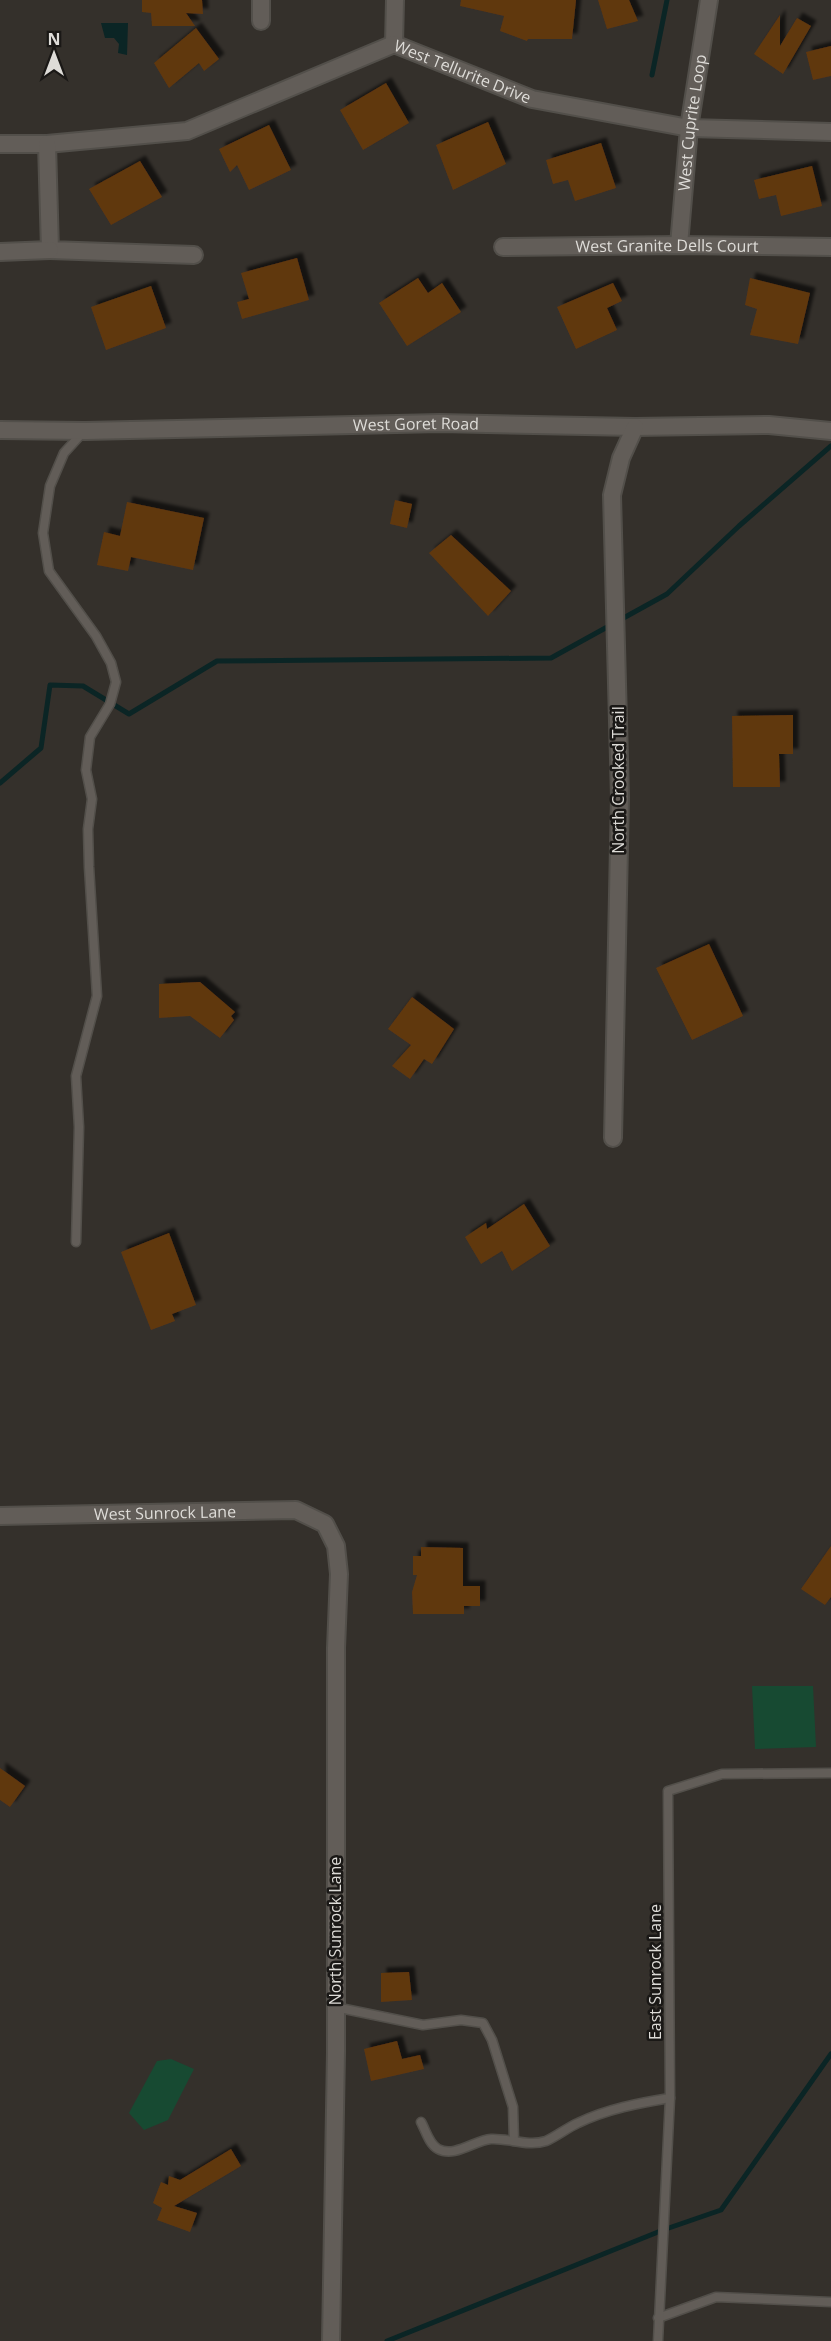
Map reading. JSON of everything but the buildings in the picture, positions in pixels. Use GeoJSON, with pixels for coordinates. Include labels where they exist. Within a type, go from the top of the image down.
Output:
{"type":"FeatureCollection","features":[{"type":"Feature","properties":{"kind":"street"},"geometry":{"type":"LineString","coordinates":[[261,0],[261,21]]}},
{"type":"Feature","properties":{"kind":"street"},"geometry":{"type":"LineString","coordinates":[[394,44],[395,0]]}},
{"type":"Feature","properties":{"kind":"street","name":"West Cuprite Loop"},"geometry":{"type":"LineString","coordinates":[[679,245],[689,129],[709,0]]}},
{"type":"Feature","properties":{"kind":"street","name":"West Tellurite Drive"},"geometry":{"type":"LineString","coordinates":[[0,144],[47,144],[188,131],[394,44],[532,99],[689,129],[831,132]]}},
{"type":"Feature","properties":{"kind":"street"},"geometry":{"type":"LineString","coordinates":[[47,144],[50,250]]}},
{"type":"Feature","properties":{"kind":"street","name":"West Granite Dells Court"},"geometry":{"type":"LineString","coordinates":[[503,247],[679,245],[831,247]]}},
{"type":"Feature","properties":{"kind":"street"},"geometry":{"type":"LineString","coordinates":[[0,252],[50,250],[194,255]]}},
{"type":"Feature","properties":{"kind":"street","name":"West Goret Road"},"geometry":{"type":"LineString","coordinates":[[0,430],[85,431],[440,423],[635,427],[769,425],[831,431]]}},
{"type":"Feature","properties":{"kind":"street","name":"North Crooked Trail"},"geometry":{"type":"LineString","coordinates":[[613,1138],[620,797],[612,495],[621,458],[635,427]]}},
{"type":"Feature","properties":{"kind":"street","name":"West Sunrock Lane"},"geometry":{"type":"LineString","coordinates":[[0,1516],[296,1510],[325,1524]]}},
{"type":"Feature","properties":{"kind":"street","name":"North Sunrock Lane"},"geometry":{"type":"LineString","coordinates":[[325,1524],[336,1546],[339,1574],[336,1660],[331,2341]]}},
{"type":"Feature","properties":{"kind":"lane"},"geometry":{"type":"LineString","coordinates":[[76,1242],[79,1127],[76,1076],[98,996],[88,867],[88,829],[92,799],[86,770],[90,737],[110,704],[116,682],[111,663],[96,636],[49,571],[43,533],[50,486],[64,453],[85,431]]}},
{"type":"Feature","properties":{"kind":"lane","name":"East Sunrock Lane"},"geometry":{"type":"LineString","coordinates":[[658,2341],[670,2098],[668,1791],[722,1774],[831,1773]]}},
{"type":"Feature","properties":{"kind":"lane"},"geometry":{"type":"LineString","coordinates":[[335,2007],[423,2025],[462,2020],[483,2023],[492,2040],[513,2107],[514,2141]]}},
{"type":"Feature","properties":{"kind":"lane"},"geometry":{"type":"LineString","coordinates":[[421,2122],[430,2141],[439,2149],[454,2151],[490,2139],[544,2142],[577,2123],[604,2113],[631,2105],[670,2098]]}},
{"type":"Feature","properties":{"kind":"lane"},"geometry":{"type":"LineString","coordinates":[[658,2318],[716,2297],[831,2302]]}},
{"type":"Feature","properties":{"kind":"green space"},"geometry":{"type":"Polygon","coordinates":[[[752,1686],[813,1686],[816,1747],[755,1749],[752,1686]]]}},
{"type":"Feature","properties":{"kind":"green space"},"geometry":{"type":"Polygon","coordinates":[[[171,2059],[194,2069],[168,2120],[144,2130],[129,2113],[157,2061],[171,2059]]]}},
{"type":"Feature","properties":{"kind":"water"},"geometry":{"type":"Polygon","coordinates":[[[101,23],[128,23],[127,55],[118,53],[119,44],[114,38],[105,38],[101,23]]]}},
{"type":"Feature","properties":{"kind":"waterway"},"geometry":{"type":"LineString","coordinates":[[652,75],[667,0]]}},
{"type":"Feature","properties":{"kind":"waterway"},"geometry":{"type":"LineString","coordinates":[[0,783],[41,748],[50,685],[83,686],[129,714],[217,661],[551,658],[667,594],[739,526],[831,446]]}},
{"type":"Feature","properties":{"kind":"waterway"},"geometry":{"type":"LineString","coordinates":[[387,2341],[663,2230],[721,2210],[831,2054]]}}]}
